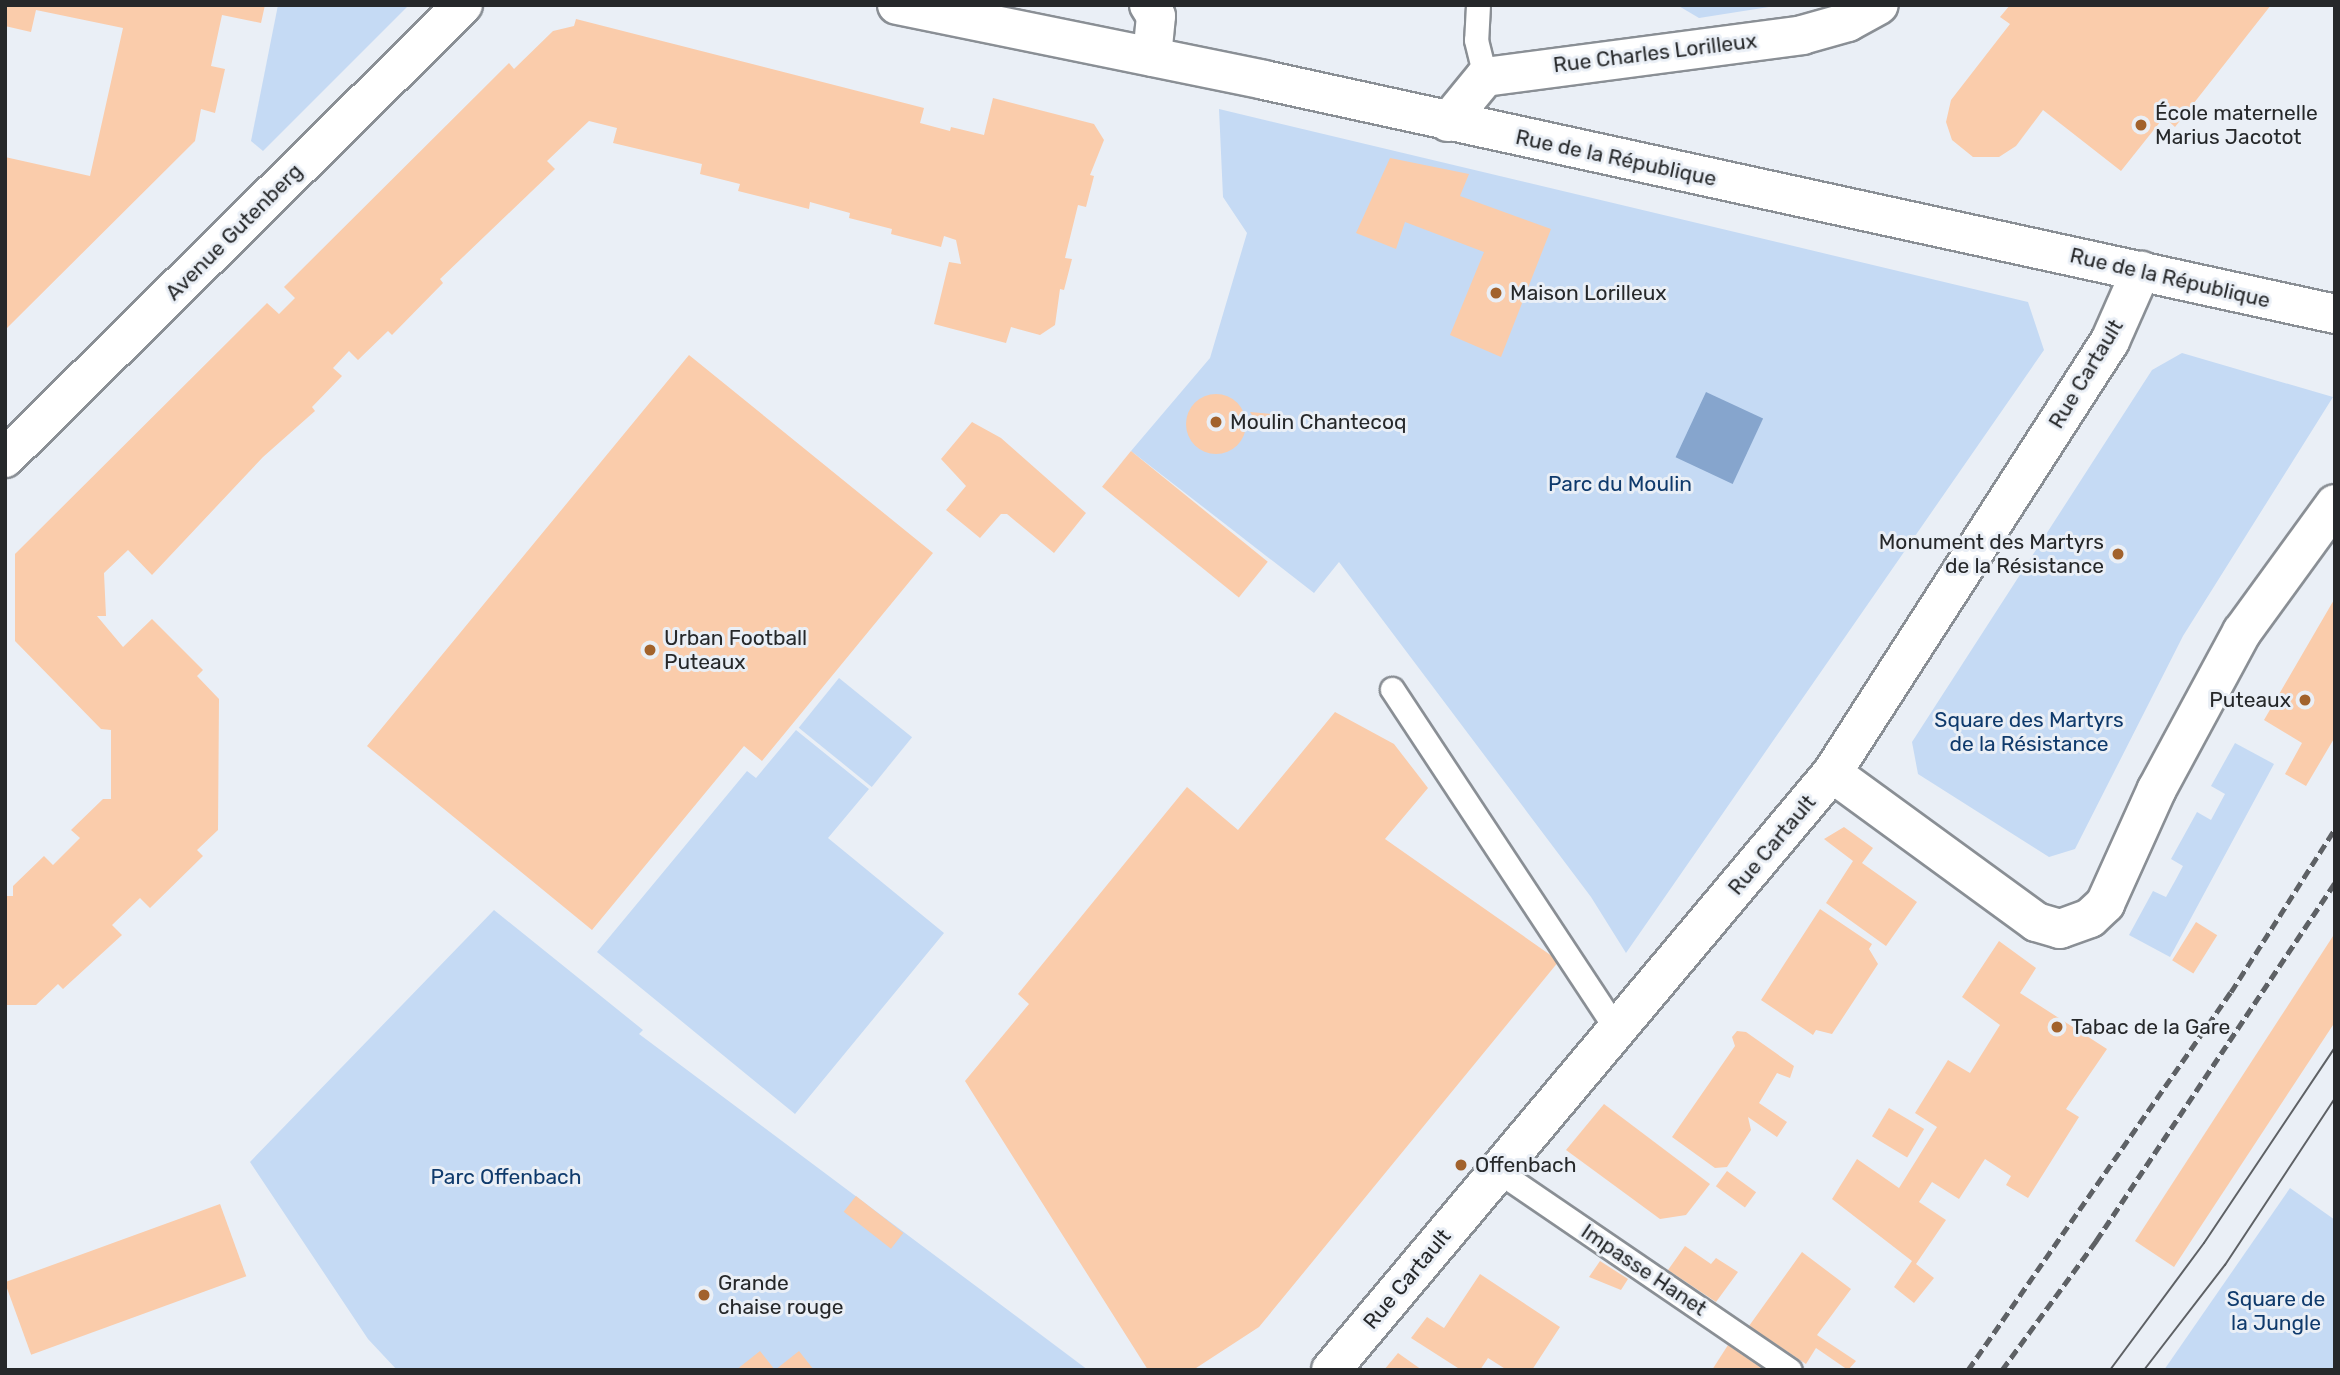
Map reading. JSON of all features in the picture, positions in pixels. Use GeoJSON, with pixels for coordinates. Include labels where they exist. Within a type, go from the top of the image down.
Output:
{"type":"FeatureCollection","features":[{"type":"Feature","properties":{"kind":"street","name":"Avenue Gutenberg"},"geometry":{"type":"LineString","coordinates":[[5,458],[463,5]]}},
{"type":"Feature","properties":{"kind":"street","name":"Rue de la République"},"geometry":{"type":"LineString","coordinates":[[897,5],[1152,57],[2141,271],[2192,286],[2335,314]]}},
{"type":"Feature","properties":{"kind":"street"},"geometry":{"type":"LineString","coordinates":[[1149,5],[1156,16],[1152,57]]}},
{"type":"Feature","properties":{"kind":"street","name":"Rue Charles Lorilleux"},"geometry":{"type":"LineString","coordinates":[[1485,77],[1802,34],[1848,22],[1879,5]]}},
{"type":"Feature","properties":{"kind":"street"},"geometry":{"type":"LineString","coordinates":[[1448,122],[1485,77]]}},
{"type":"Feature","properties":{"kind":"street","name":"Rue Cartault"},"geometry":{"type":"LineString","coordinates":[[1331,1370],[1832,773],[2110,341],[2141,271]]}},
{"type":"Feature","properties":{"kind":"street"},"geometry":{"type":"LineString","coordinates":[[1832,773],[2036,922],[2060,929],[2090,918],[2105,904],[2157,789],[2242,632],[2335,504]]}},
{"type":"Feature","properties":{"kind":"lane"},"geometry":{"type":"LineString","coordinates":[[1478,5],[1476,40],[1485,77]]}},
{"type":"Feature","properties":{"kind":"lane"},"geometry":{"type":"LineString","coordinates":[[1392,689],[1616,1029]]}},
{"type":"Feature","properties":{"kind":"lane","name":"Impasse Hanet"},"geometry":{"type":"LineString","coordinates":[[1498,1171],[1790,1370]]}},
{"type":"Feature","properties":{"kind":"green space"},"geometry":{"type":"Polygon","coordinates":[[[278,5],[409,5],[263,151],[251,141],[278,5]]]}},
{"type":"Feature","properties":{"kind":"green space"},"geometry":{"type":"Polygon","coordinates":[[[1677,5],[1781,5],[1699,18],[1677,5]]]}},
{"type":"Feature","properties":{"kind":"green space","name":"Parc du Moulin"},"geometry":{"type":"Polygon","coordinates":[[[1219,109],[2028,302],[2044,350],[1626,953],[1591,897],[1339,562],[1314,593],[1131,451],[1210,358],[1247,233],[1223,197],[1219,109]]]}},
{"type":"Feature","properties":{"kind":"green space","name":"Square des Martyrs de la Résistance"},"geometry":{"type":"Polygon","coordinates":[[[2182,353],[2333,397],[2183,636],[2075,849],[2049,857],[1918,774],[1912,742],[2152,370],[2182,353]]]}},
{"type":"Feature","properties":{"kind":"green space"},"geometry":{"type":"Polygon","coordinates":[[[839,678],[912,737],[872,787],[799,728],[839,678]]]}},
{"type":"Feature","properties":{"kind":"green space"},"geometry":{"type":"Polygon","coordinates":[[[796,730],[869,789],[828,838],[944,933],[795,1114],[597,952],[747,771],[756,778],[796,730]]]}},
{"type":"Feature","properties":{"kind":"green space"},"geometry":{"type":"Polygon","coordinates":[[[2235,743],[2274,764],[2170,957],[2129,935],[2153,891],[2166,897],[2175,881],[2183,866],[2171,859],[2197,812],[2211,820],[2225,794],[2211,786],[2235,743]]]}},
{"type":"Feature","properties":{"kind":"green space","name":"Parc Offenbach"},"geometry":{"type":"Polygon","coordinates":[[[494,910],[643,1030],[639,1034],[1088,1370],[397,1370],[368,1339],[250,1162],[494,910]]]}},
{"type":"Feature","properties":{"kind":"green space","name":"Square de la Jungle"},"geometry":{"type":"Polygon","coordinates":[[[2290,1188],[2335,1220],[2335,1370],[2164,1370],[2290,1188]]]}},
{"type":"Feature","properties":{"kind":"shaded area"},"geometry":{"type":"Polygon","coordinates":[[[1706,392],[1763,419],[1733,484],[1676,457],[1706,392]]]}},
{"type":"Feature","properties":{"kind":"building"},"geometry":{"type":"Polygon","coordinates":[[[5,5],[265,5],[261,23],[222,15],[211,66],[225,69],[215,113],[201,109],[195,141],[5,330],[5,157],[90,176],[123,28],[36,10],[31,32],[5,26],[5,5]]]}},
{"type":"Feature","properties":{"kind":"building"},"geometry":{"type":"Polygon","coordinates":[[[2010,5],[2271,5],[2175,127],[2164,117],[2121,171],[2043,110],[2016,146],[1999,157],[1973,157],[1952,140],[1946,122],[1951,100],[2010,24],[2000,17],[2010,5]]]}},
{"type":"Feature","properties":{"kind":"building"},"geometry":{"type":"Polygon","coordinates":[[[576,19],[924,108],[920,123],[950,131],[951,127],[984,135],[993,98],[1094,124],[1104,140],[1090,175],[1094,176],[1086,207],[1078,205],[1065,258],[1072,259],[1064,290],[1060,289],[1055,325],[1040,335],[1011,327],[1006,343],[934,324],[949,262],[961,264],[956,240],[944,236],[941,247],[891,234],[892,229],[849,218],[850,213],[810,202],[809,209],[738,191],[740,184],[700,174],[702,164],[613,143],[617,128],[589,121],[547,161],[555,169],[440,279],[443,283],[392,335],[388,331],[358,360],[349,351],[333,368],[342,376],[312,407],[315,411],[263,457],[152,575],[128,550],[104,573],[106,616],[97,616],[123,647],[152,619],[203,670],[197,676],[219,699],[218,830],[197,850],[203,856],[150,908],[140,898],[112,925],[122,935],[63,989],[58,984],[36,1005],[5,1005],[5,896],[13,896],[13,886],[44,856],[53,865],[80,838],[71,830],[103,799],[111,799],[111,730],[101,729],[15,641],[15,554],[267,303],[279,314],[295,298],[284,287],[509,63],[514,69],[553,31],[574,26],[576,19]]]}},
{"type":"Feature","properties":{"kind":"building","name":"Maison Lorilleux"},"geometry":{"type":"Polygon","coordinates":[[[1390,158],[1469,174],[1460,196],[1551,229],[1501,357],[1450,335],[1484,252],[1405,222],[1396,249],[1356,233],[1390,158]]]}},
{"type":"Feature","properties":{"kind":"building","name":"Urban Football Puteaux"},"geometry":{"type":"Polygon","coordinates":[[[689,355],[933,553],[762,761],[744,746],[592,930],[367,746],[689,355]]]}},
{"type":"Feature","properties":{"kind":"building","name":"Moulin Chantecoq"},"geometry":{"type":"Polygon","coordinates":[[[1210,394],[1222,394],[1241,407],[1246,424],[1244,436],[1233,449],[1222,454],[1210,454],[1191,441],[1186,430],[1186,418],[1199,399],[1210,394]]]}},
{"type":"Feature","properties":{"kind":"building"},"geometry":{"type":"Polygon","coordinates":[[[1250,412],[1285,415],[1284,423],[1255,420],[1250,412]]]}},
{"type":"Feature","properties":{"kind":"building"},"geometry":{"type":"Polygon","coordinates":[[[972,422],[1001,438],[1086,513],[1054,553],[1007,514],[1001,514],[980,538],[946,510],[966,486],[941,459],[972,422]]]}},
{"type":"Feature","properties":{"kind":"building"},"geometry":{"type":"Polygon","coordinates":[[[1131,451],[1268,562],[1239,598],[1102,487],[1131,451]]]}},
{"type":"Feature","properties":{"kind":"building","name":"Puteaux"},"geometry":{"type":"Polygon","coordinates":[[[2335,598],[2335,737],[2306,786],[2285,774],[2302,743],[2264,720],[2335,598]]]}},
{"type":"Feature","properties":{"kind":"building"},"geometry":{"type":"Polygon","coordinates":[[[1335,712],[1394,744],[1428,788],[1385,839],[1559,961],[1259,1327],[1193,1370],[1148,1370],[965,1081],[1029,1004],[1018,994],[1187,787],[1238,830],[1335,712]]]}},
{"type":"Feature","properties":{"kind":"building"},"geometry":{"type":"Polygon","coordinates":[[[1844,827],[1873,848],[1862,863],[1917,902],[1886,946],[1826,903],[1853,861],[1824,839],[1844,827]]]}},
{"type":"Feature","properties":{"kind":"building"},"geometry":{"type":"Polygon","coordinates":[[[1820,909],[1872,944],[1869,949],[1878,964],[1832,1034],[1816,1030],[1813,1035],[1761,1000],[1820,909]]]}},
{"type":"Feature","properties":{"kind":"building"},"geometry":{"type":"Polygon","coordinates":[[[2196,922],[2217,935],[2193,973],[2172,960],[2196,922]]]}},
{"type":"Feature","properties":{"kind":"building"},"geometry":{"type":"Polygon","coordinates":[[[2335,933],[2335,1022],[2174,1267],[2135,1241],[2335,933]]]}},
{"type":"Feature","properties":{"kind":"building"},"geometry":{"type":"Polygon","coordinates":[[[1999,941],[2036,968],[2020,993],[2107,1049],[2066,1109],[2079,1117],[2028,1198],[2006,1185],[2011,1176],[1985,1159],[1959,1199],[1932,1182],[1919,1202],[1946,1220],[1916,1264],[1934,1278],[1914,1303],[1894,1287],[1912,1261],[1832,1199],[1857,1159],[1899,1188],[1937,1127],[1915,1113],[1948,1060],[1970,1073],[2000,1025],[1962,997],[1999,941]]]}},
{"type":"Feature","properties":{"kind":"building"},"geometry":{"type":"Polygon","coordinates":[[[1737,1031],[1746,1032],[1794,1066],[1790,1078],[1777,1073],[1759,1103],[1787,1122],[1777,1137],[1748,1117],[1751,1130],[1727,1167],[1715,1168],[1672,1137],[1735,1046],[1732,1037],[1737,1031]]]}},
{"type":"Feature","properties":{"kind":"building"},"geometry":{"type":"Polygon","coordinates":[[[1604,1104],[1710,1184],[1686,1215],[1660,1219],[1566,1150],[1604,1104]]]}},
{"type":"Feature","properties":{"kind":"building"},"geometry":{"type":"Polygon","coordinates":[[[1889,1108],[1924,1129],[1907,1157],[1872,1136],[1889,1108]]]}},
{"type":"Feature","properties":{"kind":"building"},"geometry":{"type":"Polygon","coordinates":[[[1727,1171],[1756,1192],[1745,1208],[1716,1186],[1727,1171]]]}},
{"type":"Feature","properties":{"kind":"building"},"geometry":{"type":"Polygon","coordinates":[[[856,1196],[903,1233],[891,1249],[844,1212],[856,1196]]]}},
{"type":"Feature","properties":{"kind":"building"},"geometry":{"type":"Polygon","coordinates":[[[220,1204],[246,1276],[31,1355],[5,1282],[220,1204]]]}},
{"type":"Feature","properties":{"kind":"building"},"geometry":{"type":"Polygon","coordinates":[[[1685,1246],[1711,1264],[1716,1258],[1738,1272],[1716,1302],[1668,1270],[1685,1246]]]}},
{"type":"Feature","properties":{"kind":"building"},"geometry":{"type":"Polygon","coordinates":[[[1802,1252],[1851,1289],[1817,1335],[1856,1361],[1848,1370],[1816,1348],[1806,1364],[1749,1326],[1802,1252]]]}},
{"type":"Feature","properties":{"kind":"building"},"geometry":{"type":"Polygon","coordinates":[[[1600,1261],[1628,1279],[1621,1290],[1589,1277],[1600,1261]]]}},
{"type":"Feature","properties":{"kind":"building"},"geometry":{"type":"Polygon","coordinates":[[[1480,1274],[1560,1327],[1532,1370],[1507,1370],[1488,1358],[1480,1370],[1461,1370],[1411,1338],[1427,1317],[1444,1328],[1480,1274]]]}},
{"type":"Feature","properties":{"kind":"building"},"geometry":{"type":"Polygon","coordinates":[[[1728,1345],[1764,1370],[1712,1370],[1728,1345]]]}},
{"type":"Feature","properties":{"kind":"building"},"geometry":{"type":"Polygon","coordinates":[[[760,1351],[775,1370],[736,1370],[760,1351]]]}},
{"type":"Feature","properties":{"kind":"building"},"geometry":{"type":"Polygon","coordinates":[[[799,1351],[814,1370],[775,1370],[799,1351]]]}},
{"type":"Feature","properties":{"kind":"building"},"geometry":{"type":"Polygon","coordinates":[[[1398,1353],[1422,1370],[1384,1370],[1398,1353]]]}},
{"type":"Feature","properties":{"kind":"tram line"},"geometry":{"type":"LineString","coordinates":[[2110,1370],[2204,1243],[2335,1047]]}},
{"type":"Feature","properties":{"kind":"tram line"},"geometry":{"type":"LineString","coordinates":[[2144,1370],[2225,1265],[2335,1098]]}},
{"type":"Feature","properties":{"kind":"railway"},"geometry":{"type":"LineString","coordinates":[[1968,1370],[2231,992],[2335,829]]}},
{"type":"Feature","properties":{"kind":"railway"},"geometry":{"type":"LineString","coordinates":[[2002,1370],[2096,1241],[2335,883]]}},
{"type":"Feature","properties":{"kind":"place","name":"École maternelle Marius Jacotot"},"geometry":{"type":"Point","coordinates":[2141,125]}},
{"type":"Feature","properties":{"kind":"place","name":"Maison Lorilleux"},"geometry":{"type":"Point","coordinates":[1496,293]}},
{"type":"Feature","properties":{"kind":"place","name":"Moulin Chantecoq"},"geometry":{"type":"Point","coordinates":[1216,422]}},
{"type":"Feature","properties":{"kind":"place","name":"Monument des Martyrs de la Résistance"},"geometry":{"type":"Point","coordinates":[2118,554]}},
{"type":"Feature","properties":{"kind":"place","name":"Urban Football Puteaux"},"geometry":{"type":"Point","coordinates":[650,650]}},
{"type":"Feature","properties":{"kind":"place","name":"Puteaux"},"geometry":{"type":"Point","coordinates":[2305,700]}},
{"type":"Feature","properties":{"kind":"place","name":"Tabac de la Gare"},"geometry":{"type":"Point","coordinates":[2057,1027]}},
{"type":"Feature","properties":{"kind":"place","name":"Offenbach"},"geometry":{"type":"Point","coordinates":[1461,1165]}},
{"type":"Feature","properties":{"kind":"place","name":"Grande chaise rouge"},"geometry":{"type":"Point","coordinates":[704,1295]}}]}
